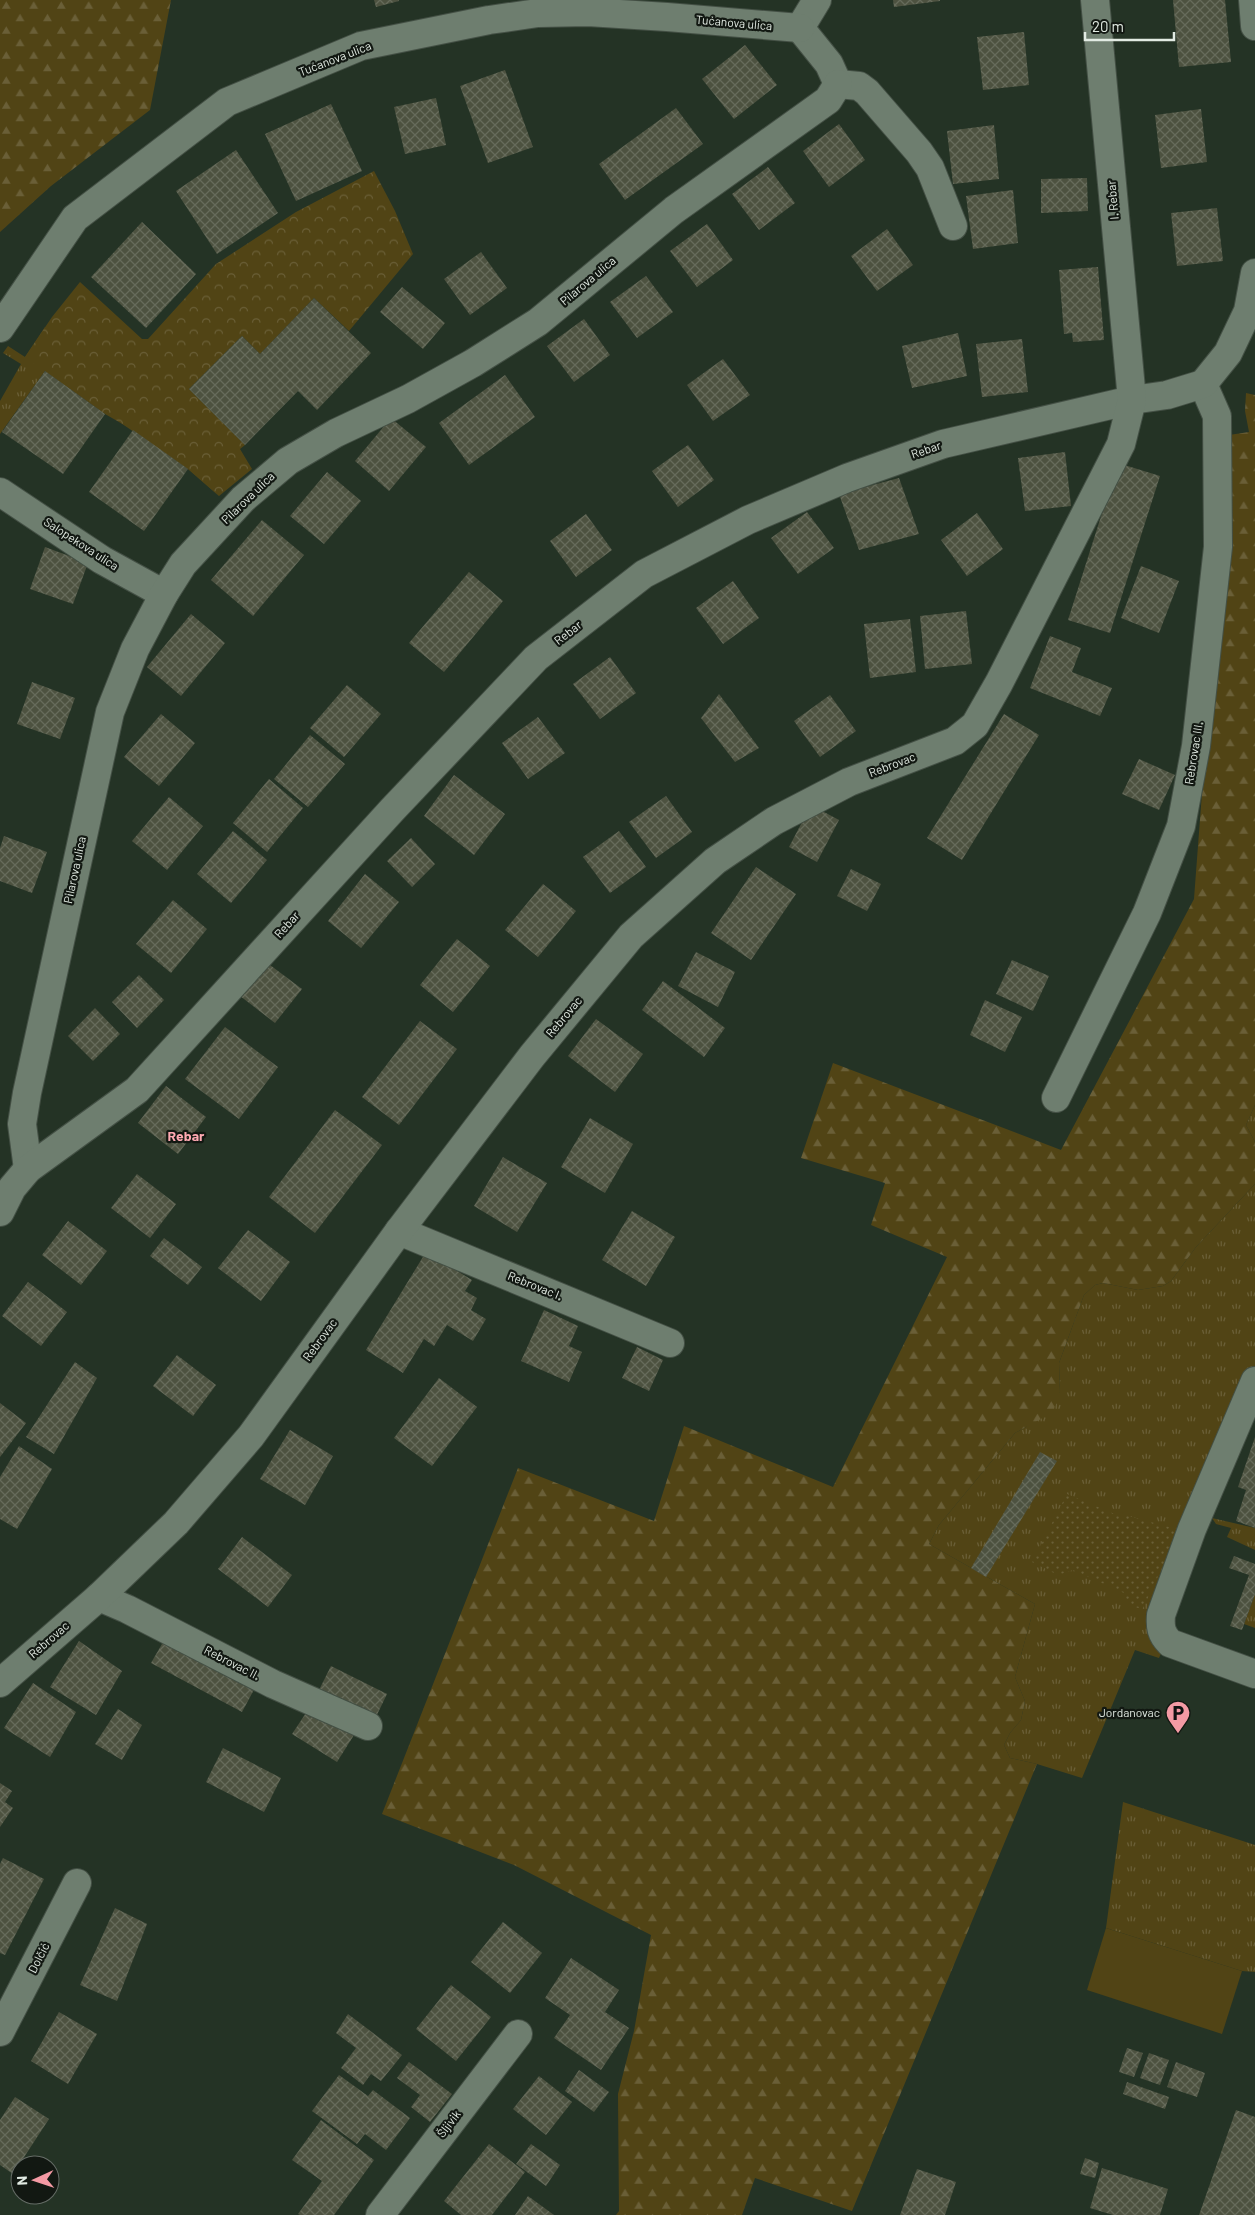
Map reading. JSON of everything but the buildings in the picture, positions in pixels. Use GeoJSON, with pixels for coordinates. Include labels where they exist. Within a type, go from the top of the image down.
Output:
{"type":"FeatureCollection","features":[{"type":"Feature","properties":{"kind":"street"},"geometry":{"type":"LineString","coordinates":[[817,0],[800,28],[829,64],[838,84],[860,86],[919,152],[930,168],[953,226]]}},
{"type":"Feature","properties":{"kind":"street","name":"I. Rebar"},"geometry":{"type":"LineString","coordinates":[[1095,0],[1132,400]]}},
{"type":"Feature","properties":{"kind":"street"},"geometry":{"type":"LineString","coordinates":[[1253,0],[1255,26]]}},
{"type":"Feature","properties":{"kind":"street","name":"Tućanova ulica"},"geometry":{"type":"LineString","coordinates":[[0,328],[76,218],[227,102],[361,46],[488,20],[538,13],[588,12],[667,16],[800,28]]}},
{"type":"Feature","properties":{"kind":"street","name":"Pilarova ulica"},"geometry":{"type":"LineString","coordinates":[[28,1169],[22,1124],[27,1093],[110,712],[135,650],[164,594],[183,564],[244,499],[288,461],[336,433],[408,399],[457,372],[538,322],[674,210],[828,100],[838,84]]}},
{"type":"Feature","properties":{"kind":"street"},"geometry":{"type":"LineString","coordinates":[[1203,384],[1228,352],[1248,311],[1255,273]]}},
{"type":"Feature","properties":{"kind":"street","name":"Rebar"},"geometry":{"type":"LineString","coordinates":[[0,1212],[12,1188],[28,1169],[137,1090],[392,810],[536,658],[644,574],[748,520],[855,475],[943,444],[1132,400],[1167,395],[1203,384]]}},
{"type":"Feature","properties":{"kind":"street","name":"Rebrovac III."},"geometry":{"type":"LineString","coordinates":[[1056,1098],[1147,913],[1181,826],[1197,737],[1218,547],[1217,416],[1203,384]]}},
{"type":"Feature","properties":{"kind":"street","name":"Rebrovac"},"geometry":{"type":"LineString","coordinates":[[0,1683],[99,1597],[176,1523],[251,1436],[399,1230],[532,1056],[631,936],[715,861],[782,816],[849,782],[955,741],[976,725],[1121,444],[1132,400]]}},
{"type":"Feature","properties":{"kind":"street","name":"Salopekova ulica"},"geometry":{"type":"LineString","coordinates":[[0,492],[102,560],[164,594]]}},
{"type":"Feature","properties":{"kind":"street","name":"Rebrovac I."},"geometry":{"type":"LineString","coordinates":[[399,1230],[670,1343]]}},
{"type":"Feature","properties":{"kind":"street"},"geometry":{"type":"LineString","coordinates":[[1255,1381],[1192,1529],[1161,1615],[1160,1626],[1162,1635],[1170,1643],[1255,1674]]}},
{"type":"Feature","properties":{"kind":"street","name":"Rebrovac II."},"geometry":{"type":"LineString","coordinates":[[99,1597],[127,1609],[273,1684],[368,1726]]}},
{"type":"Feature","properties":{"kind":"street","name":"Dolčić"},"geometry":{"type":"LineString","coordinates":[[0,2032],[77,1883]]}},
{"type":"Feature","properties":{"kind":"street","name":"Šljivik"},"geometry":{"type":"LineString","coordinates":[[380,2215],[518,2034]]}},
{"type":"Feature","properties":{"kind":"green space"},"geometry":{"type":"Polygon","coordinates":[[[0,0],[171,0],[150,110],[51,186],[0,232],[0,0]]]}},
{"type":"Feature","properties":{"kind":"green space"},"geometry":{"type":"Polygon","coordinates":[[[374,171],[395,211],[413,254],[349,331],[314,298],[260,354],[242,336],[189,389],[245,445],[240,449],[252,469],[219,496],[188,469],[133,430],[105,414],[25,357],[52,317],[80,282],[142,339],[148,339],[216,264],[296,212],[374,171]]]}},
{"type":"Feature","properties":{"kind":"green space"},"geometry":{"type":"Polygon","coordinates":[[[45,327],[219,496],[188,469],[45,371],[0,434],[0,401],[21,364],[3,353],[8,346],[25,357],[45,327]]]}},
{"type":"Feature","properties":{"kind":"green space"},"geometry":{"type":"Polygon","coordinates":[[[1246,393],[1255,395],[1255,1105],[1246,1125],[1255,1142],[1255,1184],[1196,1247],[1171,1281],[1163,1286],[1138,1290],[1103,1283],[1095,1285],[1084,1295],[1059,1363],[1060,1392],[1055,1407],[1041,1419],[1015,1433],[939,1525],[929,1544],[1035,1604],[1015,1677],[1025,1701],[1021,1720],[1010,1733],[1004,1745],[1010,1758],[1037,1764],[852,2211],[755,2178],[742,2215],[616,2215],[619,2211],[618,2094],[634,2031],[651,1935],[514,1865],[382,1814],[518,1468],[654,1521],[684,1426],[833,1487],[947,1257],[871,1225],[885,1183],[801,1158],[833,1063],[1061,1150],[1194,899],[1229,435],[1249,432],[1245,411],[1246,393]]]}},
{"type":"Feature","properties":{"kind":"green space"},"geometry":{"type":"Polygon","coordinates":[[[1255,1105],[1255,1142],[1246,1125],[1255,1105]]]}},
{"type":"Feature","properties":{"kind":"green space"},"geometry":{"type":"Polygon","coordinates":[[[1255,1184],[1255,1369],[1163,1649],[1159,1658],[1135,1650],[1082,1778],[1010,1758],[1004,1745],[1010,1733],[1021,1720],[1025,1701],[1015,1677],[1035,1604],[929,1544],[939,1525],[1015,1433],[1026,1427],[1060,1392],[1059,1363],[1084,1295],[1095,1285],[1103,1283],[1138,1290],[1163,1286],[1171,1281],[1196,1247],[1255,1184]]]}},
{"type":"Feature","properties":{"kind":"green space"},"geometry":{"type":"Polygon","coordinates":[[[1067,1494],[1117,1515],[1125,1515],[1180,1530],[1143,1608],[1125,1603],[1124,1593],[1073,1570],[1058,1575],[1032,1562],[1067,1494]]]}},
{"type":"Feature","properties":{"kind":"green space"},"geometry":{"type":"Polygon","coordinates":[[[1212,1518],[1255,1528],[1255,1550],[1227,1537],[1231,1528],[1216,1524],[1212,1518]]]}},
{"type":"Feature","properties":{"kind":"green space"},"geometry":{"type":"Polygon","coordinates":[[[1255,1594],[1255,1628],[1244,1624],[1255,1594]]]}},
{"type":"Feature","properties":{"kind":"green space"},"geometry":{"type":"Polygon","coordinates":[[[1123,1802],[1255,1845],[1255,1972],[1242,1971],[1106,1928],[1123,1802]]]}},
{"type":"Feature","properties":{"kind":"green space"},"geometry":{"type":"Polygon","coordinates":[[[1106,1928],[1242,1971],[1222,2034],[1087,1990],[1106,1928]]]}},
{"type":"Feature","properties":{"kind":"place","name":"Jordanovac"},"geometry":{"type":"Point","coordinates":[1178,1734]}},
{"type":"Feature","properties":{"kind":"district","name":"Rebar"},"geometry":{"type":"Point","coordinates":[186,1136]}}]}
